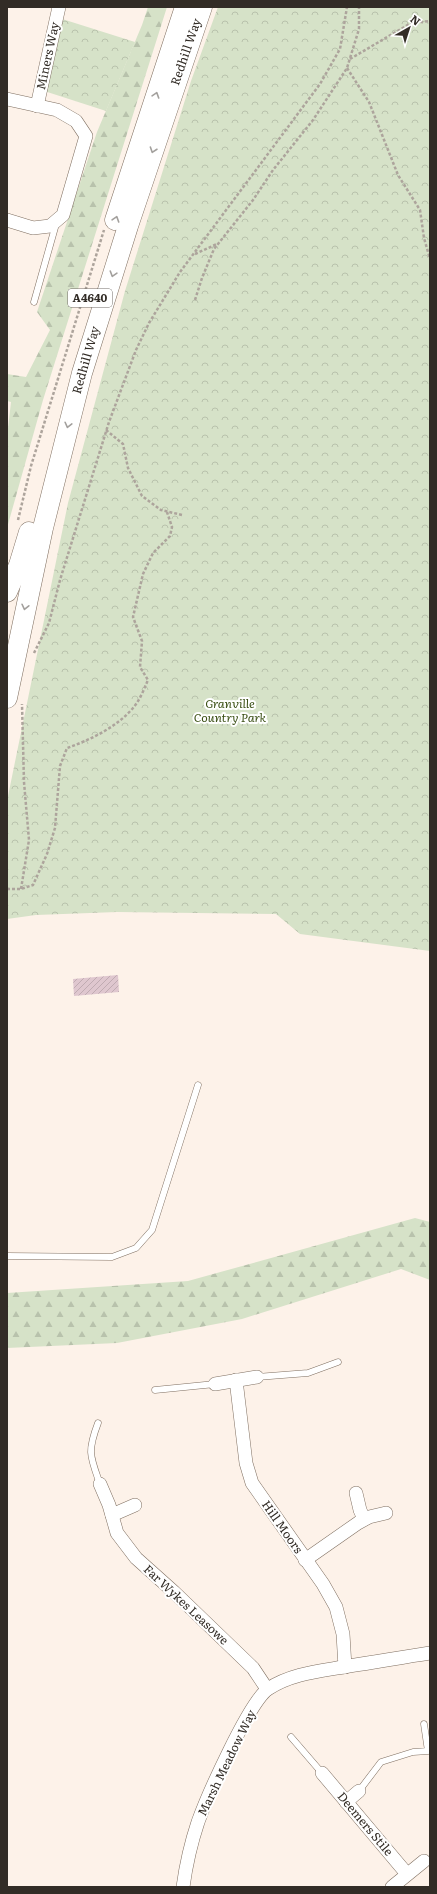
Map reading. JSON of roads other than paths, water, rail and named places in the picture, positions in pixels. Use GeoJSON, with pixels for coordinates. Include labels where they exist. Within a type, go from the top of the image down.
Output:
{"type":"FeatureCollection","features":[{"type":"Feature","properties":{"kind":"main road","name":"Redhill Way"},"geometry":{"type":"LineString","coordinates":[[7,592],[26,544],[51,438],[87,309],[185,7]]}},
{"type":"Feature","properties":{"kind":"main road","name":"Redhill Way"},"geometry":{"type":"LineString","coordinates":[[14,700],[43,528],[82,373],[128,226],[202,7]]}},
{"type":"Feature","properties":{"kind":"main road","name":"A4640"},"geometry":{"type":"LineString","coordinates":[[7,606],[25,568],[33,542],[43,528]]}},
{"type":"Feature","properties":{"kind":"street","name":"Miners Way"},"geometry":{"type":"LineString","coordinates":[[37,106],[59,7]]}},
{"type":"Feature","properties":{"kind":"street"},"geometry":{"type":"LineString","coordinates":[[7,99],[57,110],[76,121],[86,136],[63,215],[50,226],[33,228],[7,220]]}},
{"type":"Feature","properties":{"kind":"street"},"geometry":{"type":"LineString","coordinates":[[215,1384],[257,1377]]}},
{"type":"Feature","properties":{"kind":"street","name":"Hill Moors"},"geometry":{"type":"LineString","coordinates":[[236,1380],[246,1463],[252,1483],[323,1584],[336,1607],[343,1634],[345,1667]]}},
{"type":"Feature","properties":{"kind":"street","name":"Far Wykes Leasowe"},"geometry":{"type":"LineString","coordinates":[[100,1484],[117,1533],[136,1558],[174,1592],[253,1668],[267,1689]]}},
{"type":"Feature","properties":{"kind":"street"},"geometry":{"type":"LineString","coordinates":[[356,1493],[364,1519]]}},
{"type":"Feature","properties":{"kind":"street"},"geometry":{"type":"LineString","coordinates":[[112,1515],[135,1505]]}},
{"type":"Feature","properties":{"kind":"street"},"geometry":{"type":"LineString","coordinates":[[305,1560],[364,1519],[386,1513]]}},
{"type":"Feature","properties":{"kind":"street","name":"Marsh Meadow Way"},"geometry":{"type":"LineString","coordinates":[[183,1887],[186,1864],[198,1822],[236,1739],[258,1700],[267,1689],[285,1680],[305,1673],[430,1653]]}},
{"type":"Feature","properties":{"kind":"street","name":"Deemers Stile"},"geometry":{"type":"LineString","coordinates":[[322,1774],[407,1874]]}},
{"type":"Feature","properties":{"kind":"street"},"geometry":{"type":"LineString","coordinates":[[346,1802],[359,1791]]}},
{"type":"Feature","properties":{"kind":"street"},"geometry":{"type":"LineString","coordinates":[[392,1887],[427,1858]]}},
{"type":"Feature","properties":{"kind":"lane"},"geometry":{"type":"LineString","coordinates":[[34,302],[56,220]]}},
{"type":"Feature","properties":{"kind":"lane"},"geometry":{"type":"LineString","coordinates":[[7,1256],[112,1258],[136,1248],[152,1230],[198,1085]]}},
{"type":"Feature","properties":{"kind":"lane"},"geometry":{"type":"LineString","coordinates":[[257,1377],[308,1373],[338,1362]]}},
{"type":"Feature","properties":{"kind":"lane"},"geometry":{"type":"LineString","coordinates":[[155,1390],[215,1384]]}},
{"type":"Feature","properties":{"kind":"lane"},"geometry":{"type":"LineString","coordinates":[[98,1423],[91,1443],[90,1458],[100,1484]]}},
{"type":"Feature","properties":{"kind":"lane"},"geometry":{"type":"LineString","coordinates":[[359,1791],[381,1762],[393,1757],[428,1751],[424,1724]]}},
{"type":"Feature","properties":{"kind":"lane"},"geometry":{"type":"LineString","coordinates":[[291,1737],[322,1774]]}},
{"type":"Feature","properties":{"kind":"park label","name":"Granville Country Park"},"geometry":{"type":"Point","coordinates":[230,711]}}]}
